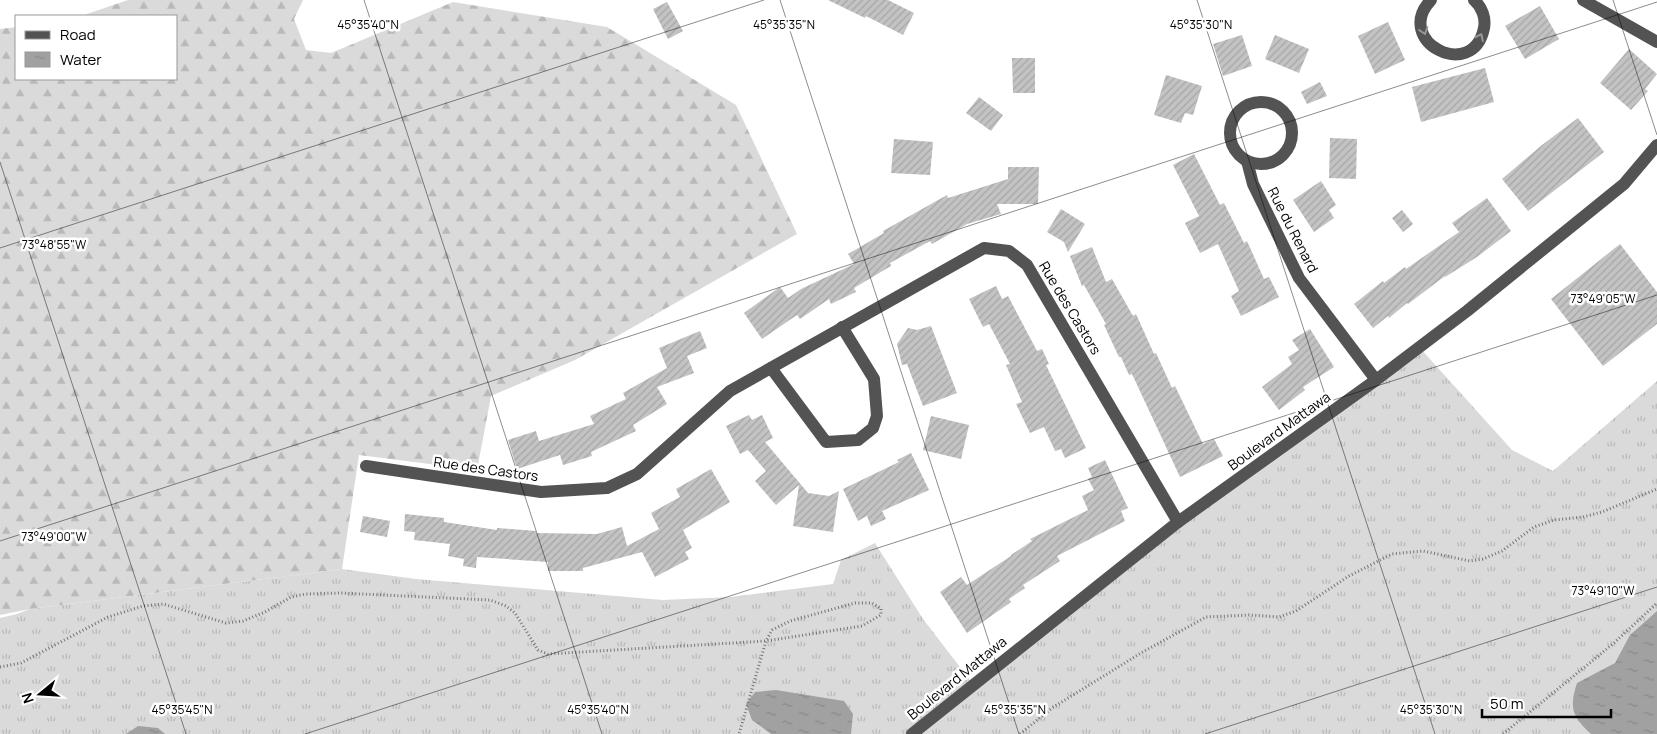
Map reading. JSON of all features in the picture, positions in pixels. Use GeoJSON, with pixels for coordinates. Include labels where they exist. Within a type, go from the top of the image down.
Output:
{"type":"FeatureCollection","features":[{"type":"Feature","properties":{"kind":"street"},"geometry":{"type":"LineString","coordinates":[[1431,0],[1422,13],[1423,34],[1428,43],[1437,50],[1447,54],[1458,54],[1468,51],[1477,44],[1484,24],[1479,1]]}},
{"type":"Feature","properties":{"kind":"street"},"geometry":{"type":"LineString","coordinates":[[1583,0],[1657,42]]}},
{"type":"Feature","properties":{"kind":"street","name":"Rue du Renard"},"geometry":{"type":"LineString","coordinates":[[1247,161],[1267,164],[1277,160],[1285,153],[1290,144],[1292,134],[1286,114],[1278,107],[1269,103],[1254,103],[1240,109],[1230,127],[1231,142],[1239,155],[1247,161],[1253,184],[1298,278],[1376,380]]}},
{"type":"Feature","properties":{"kind":"street","name":"Boulevard Mattawa"},"geometry":{"type":"LineString","coordinates":[[912,734],[1178,522],[1376,380],[1467,311],[1624,184],[1657,145]]}},
{"type":"Feature","properties":{"kind":"street","name":"Rue des Castors"},"geometry":{"type":"LineString","coordinates":[[366,466],[541,492],[607,488],[637,474],[730,391],[984,248],[1009,251],[1027,265],[1178,522]]}},
{"type":"Feature","properties":{"kind":"street"},"geometry":{"type":"LineString","coordinates":[[771,368],[826,442],[858,440],[873,428],[877,416],[874,379],[842,327]]}},
{"type":"Feature","properties":{"kind":"path"},"geometry":{"type":"LineString","coordinates":[[1020,734],[1052,708],[1141,653],[1206,617],[1279,617],[1296,611],[1350,576],[1392,554],[1423,551],[1470,561],[1483,559],[1502,551],[1534,528],[1554,520],[1583,517],[1602,512],[1657,489]]}},
{"type":"Feature","properties":{"kind":"path"},"geometry":{"type":"LineString","coordinates":[[0,667],[21,663],[108,617],[143,606],[163,604],[226,623],[244,621],[265,612],[291,597],[323,593],[490,600],[506,606],[515,613],[538,650],[548,654],[766,641],[862,626],[878,619],[882,615],[881,610],[872,603],[856,603],[790,621],[772,630],[766,641],[739,734]]}},
{"type":"Feature","properties":{"kind":"path"},"geometry":{"type":"LineString","coordinates":[[1503,734],[1614,643],[1657,603]]}},
{"type":"Feature","properties":{"kind":"green space"},"geometry":{"type":"Polygon","coordinates":[[[128,0],[303,0],[294,19],[306,50],[331,53],[453,2],[607,27],[736,105],[797,234],[575,360],[491,396],[477,470],[359,455],[342,569],[30,609],[0,615],[0,29],[15,27],[15,80],[178,80],[178,15],[84,15],[128,0]]]}},
{"type":"Feature","properties":{"kind":"green space"},"geometry":{"type":"Polygon","coordinates":[[[1420,348],[1512,450],[1553,471],[1657,381],[1657,734],[0,734],[0,618],[30,609],[342,569],[416,579],[663,600],[731,597],[833,584],[841,560],[875,543],[923,619],[973,684],[1018,648],[1420,348]]]}},
{"type":"Feature","properties":{"kind":"water"},"geometry":{"type":"Polygon","coordinates":[[[1657,611],[1657,734],[1591,734],[1576,717],[1574,711],[1573,699],[1577,683],[1615,663],[1630,635],[1657,611]]]}},
{"type":"Feature","properties":{"kind":"water"},"geometry":{"type":"Polygon","coordinates":[[[776,690],[844,701],[853,714],[851,734],[771,734],[752,720],[746,704],[755,692],[776,690]]]}},
{"type":"Feature","properties":{"kind":"water"},"geometry":{"type":"Polygon","coordinates":[[[138,726],[158,728],[165,734],[126,734],[138,726]]]}},
{"type":"Feature","properties":{"kind":"building"},"geometry":{"type":"Polygon","coordinates":[[[828,0],[888,0],[914,13],[903,35],[866,16],[865,18],[828,0]]]}},
{"type":"Feature","properties":{"kind":"building"},"geometry":{"type":"Polygon","coordinates":[[[667,2],[683,31],[668,39],[653,9],[667,2]]]}},
{"type":"Feature","properties":{"kind":"building"},"geometry":{"type":"Polygon","coordinates":[[[1540,6],[1559,39],[1525,59],[1505,26],[1540,6]]]}},
{"type":"Feature","properties":{"kind":"building"},"geometry":{"type":"Polygon","coordinates":[[[1388,22],[1405,60],[1375,74],[1358,36],[1388,22]]]}},
{"type":"Feature","properties":{"kind":"building"},"geometry":{"type":"Polygon","coordinates":[[[1242,35],[1252,66],[1223,76],[1213,44],[1242,35]]]}},
{"type":"Feature","properties":{"kind":"building"},"geometry":{"type":"Polygon","coordinates":[[[1275,35],[1309,49],[1299,73],[1265,59],[1275,35]]]}},
{"type":"Feature","properties":{"kind":"building"},"geometry":{"type":"Polygon","coordinates":[[[1629,49],[1657,74],[1645,89],[1648,91],[1631,110],[1600,83],[1629,49]]]}},
{"type":"Feature","properties":{"kind":"building"},"geometry":{"type":"Polygon","coordinates":[[[1012,58],[1035,58],[1035,93],[1013,93],[1012,58]]]}},
{"type":"Feature","properties":{"kind":"building"},"geometry":{"type":"Polygon","coordinates":[[[1485,68],[1494,102],[1421,122],[1412,87],[1485,68]]]}},
{"type":"Feature","properties":{"kind":"building"},"geometry":{"type":"Polygon","coordinates":[[[1166,75],[1202,86],[1193,115],[1185,113],[1181,123],[1154,115],[1166,75]]]}},
{"type":"Feature","properties":{"kind":"building"},"geometry":{"type":"Polygon","coordinates":[[[1320,82],[1327,96],[1307,104],[1301,92],[1320,82]]]}},
{"type":"Feature","properties":{"kind":"building"},"geometry":{"type":"Polygon","coordinates":[[[979,97],[1003,115],[991,131],[966,113],[979,97]]]}},
{"type":"Feature","properties":{"kind":"building"},"geometry":{"type":"Polygon","coordinates":[[[1578,118],[1604,152],[1528,211],[1502,179],[1578,118]]]}},
{"type":"Feature","properties":{"kind":"building"},"geometry":{"type":"Polygon","coordinates":[[[1330,138],[1357,139],[1356,179],[1329,178],[1330,138]]]}},
{"type":"Feature","properties":{"kind":"building"},"geometry":{"type":"Polygon","coordinates":[[[894,139],[933,142],[930,175],[891,173],[894,139]]]}},
{"type":"Feature","properties":{"kind":"building"},"geometry":{"type":"Polygon","coordinates":[[[1194,154],[1220,205],[1224,203],[1244,243],[1247,241],[1264,279],[1269,277],[1279,297],[1241,316],[1231,296],[1239,291],[1218,244],[1200,253],[1185,223],[1199,216],[1173,165],[1194,154]]]}},
{"type":"Feature","properties":{"kind":"building"},"geometry":{"type":"Polygon","coordinates":[[[1008,167],[1039,167],[1038,204],[997,204],[1001,214],[967,224],[932,244],[930,241],[890,263],[891,266],[854,288],[856,292],[831,304],[829,299],[800,319],[797,315],[762,339],[744,313],[780,287],[788,298],[801,289],[854,264],[848,254],[884,233],[883,231],[947,195],[948,198],[1008,179],[1008,167]]]}},
{"type":"Feature","properties":{"kind":"building"},"geometry":{"type":"Polygon","coordinates":[[[1321,181],[1336,205],[1329,210],[1334,218],[1314,232],[1293,200],[1321,181]]]}},
{"type":"Feature","properties":{"kind":"building"},"geometry":{"type":"Polygon","coordinates":[[[1487,198],[1511,231],[1477,257],[1445,276],[1373,328],[1354,304],[1383,281],[1384,283],[1405,267],[1406,269],[1459,232],[1452,223],[1487,198]]]}},
{"type":"Feature","properties":{"kind":"building"},"geometry":{"type":"Polygon","coordinates":[[[1061,209],[1085,224],[1068,252],[1064,242],[1047,232],[1061,209]]]}},
{"type":"Feature","properties":{"kind":"building"},"geometry":{"type":"Polygon","coordinates":[[[1402,210],[1413,224],[1403,232],[1392,218],[1402,210]]]}},
{"type":"Feature","properties":{"kind":"building"},"geometry":{"type":"Polygon","coordinates":[[[1620,244],[1657,292],[1657,324],[1603,366],[1551,299],[1620,244]]]}},
{"type":"Feature","properties":{"kind":"building"},"geometry":{"type":"Polygon","coordinates":[[[1092,247],[1106,282],[1112,279],[1133,316],[1136,314],[1154,354],[1156,353],[1172,388],[1175,386],[1203,444],[1214,439],[1223,456],[1180,477],[1132,374],[1129,375],[1121,357],[1119,357],[1104,325],[1106,324],[1084,285],[1082,286],[1070,256],[1092,247]]]}},
{"type":"Feature","properties":{"kind":"building"},"geometry":{"type":"Polygon","coordinates":[[[996,286],[1002,299],[1008,296],[1037,351],[1042,349],[1049,364],[1046,365],[1086,448],[1065,458],[1061,449],[1055,451],[1044,427],[1030,433],[1016,404],[1022,402],[1006,365],[1010,364],[989,324],[983,327],[969,299],[996,286]]]}},
{"type":"Feature","properties":{"kind":"building"},"geometry":{"type":"Polygon","coordinates":[[[931,326],[957,393],[923,406],[907,364],[902,365],[897,344],[908,328],[917,330],[931,326]]]}},
{"type":"Feature","properties":{"kind":"building"},"geometry":{"type":"Polygon","coordinates":[[[1310,329],[1334,367],[1303,387],[1305,390],[1279,410],[1262,387],[1292,364],[1288,357],[1299,350],[1292,340],[1310,329]]]}},
{"type":"Feature","properties":{"kind":"building"},"geometry":{"type":"Polygon","coordinates":[[[700,331],[707,348],[687,356],[694,373],[657,387],[667,404],[633,425],[636,431],[591,452],[592,456],[563,465],[560,455],[517,469],[508,440],[536,431],[539,441],[594,424],[590,416],[626,399],[623,393],[667,368],[659,348],[700,331]]]}},
{"type":"Feature","properties":{"kind":"building"},"geometry":{"type":"Polygon","coordinates":[[[749,415],[752,420],[762,415],[773,438],[765,442],[808,493],[829,496],[839,491],[833,532],[793,526],[799,485],[776,505],[755,481],[766,471],[748,450],[740,454],[726,426],[749,415]]]}},
{"type":"Feature","properties":{"kind":"building"},"geometry":{"type":"Polygon","coordinates":[[[931,416],[969,425],[961,459],[923,450],[931,416]]]}},
{"type":"Feature","properties":{"kind":"building"},"geometry":{"type":"Polygon","coordinates":[[[911,453],[929,490],[882,511],[886,519],[871,526],[867,516],[858,521],[843,489],[899,462],[897,460],[911,453]]]}},
{"type":"Feature","properties":{"kind":"building"},"geometry":{"type":"Polygon","coordinates":[[[1105,460],[1128,508],[1121,511],[1125,521],[1057,556],[1060,561],[1023,585],[1025,588],[1009,599],[1011,602],[967,633],[940,592],[961,577],[967,585],[1032,541],[1030,539],[1088,510],[1082,496],[1094,490],[1088,479],[1092,477],[1088,468],[1105,460]]]}},
{"type":"Feature","properties":{"kind":"building"},"geometry":{"type":"Polygon","coordinates":[[[711,469],[730,502],[683,530],[692,548],[685,552],[689,559],[655,577],[642,552],[583,568],[583,571],[548,571],[548,562],[477,557],[476,568],[463,566],[464,559],[448,556],[450,544],[414,540],[415,532],[404,531],[405,514],[444,518],[444,522],[497,530],[497,528],[536,531],[536,533],[597,534],[622,527],[627,546],[659,529],[651,513],[680,497],[676,489],[711,469]]]}},
{"type":"Feature","properties":{"kind":"building"},"geometry":{"type":"Polygon","coordinates":[[[363,516],[390,521],[387,537],[360,532],[363,516]]]}}]}
